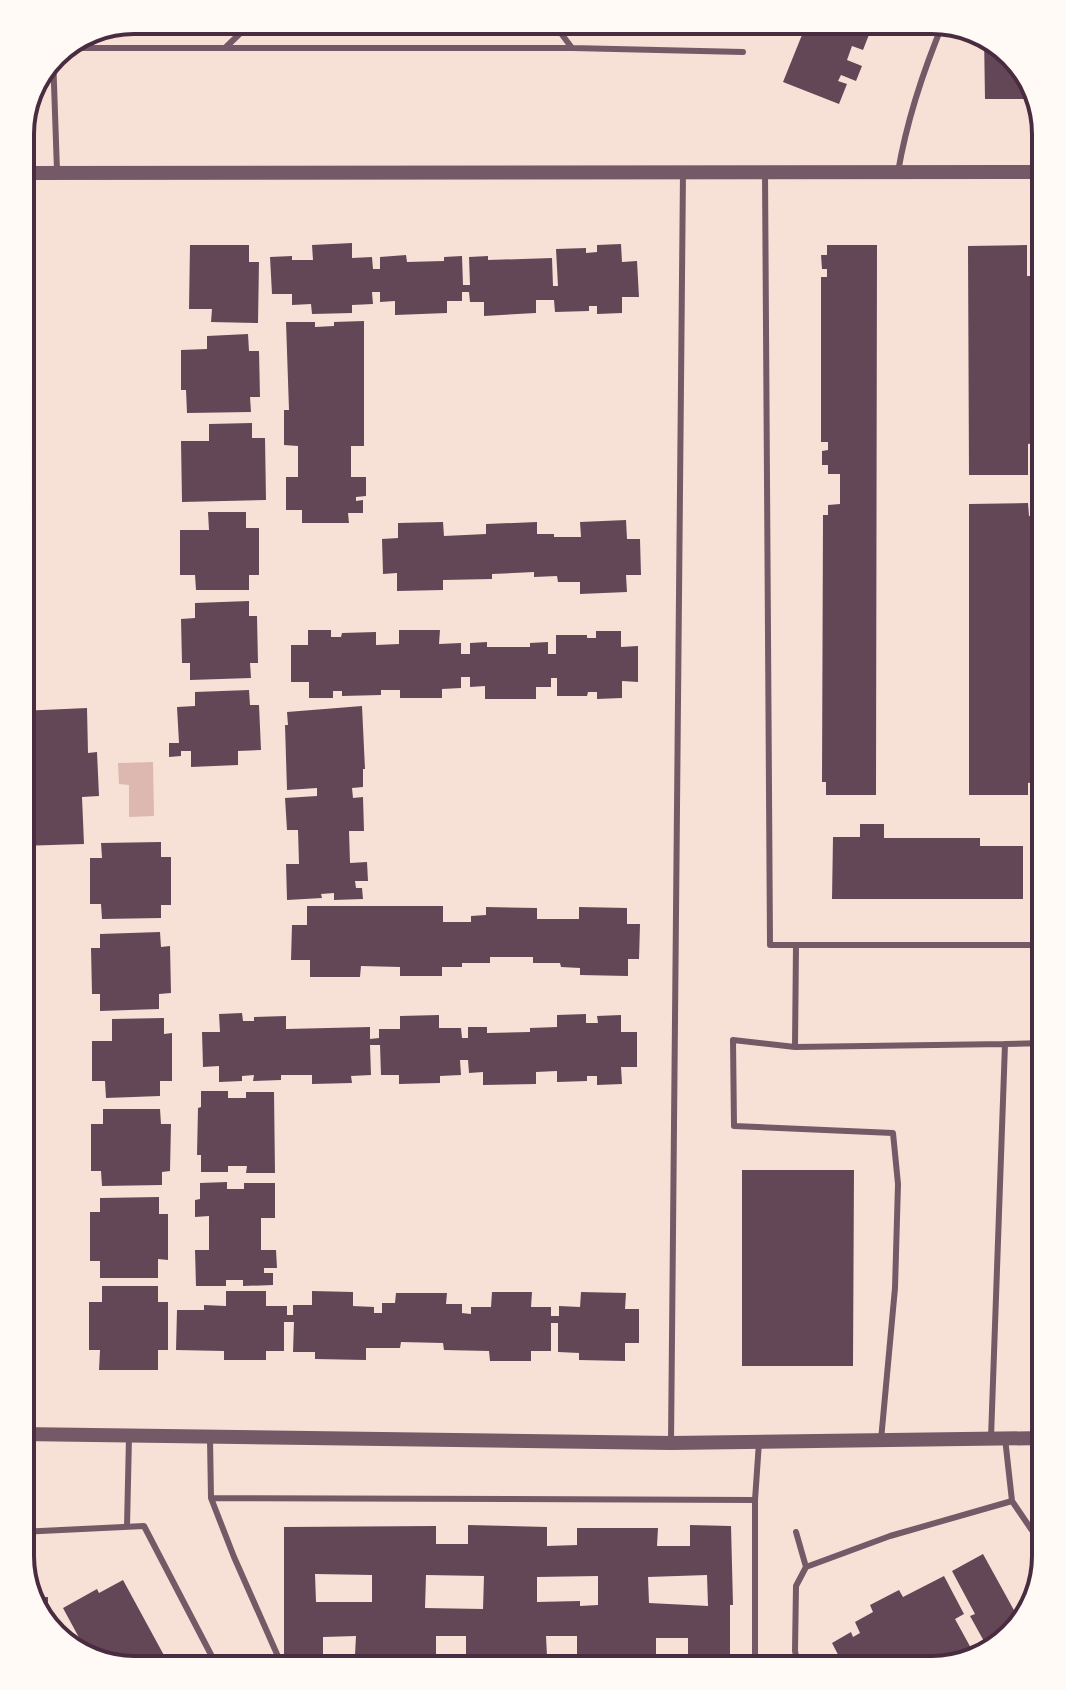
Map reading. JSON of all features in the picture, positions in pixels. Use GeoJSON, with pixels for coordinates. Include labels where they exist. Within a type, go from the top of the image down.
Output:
{"type":"FeatureCollection","features":[{"type":"Feature","properties":{"kind":"street"},"geometry":{"type":"LineString","coordinates":[[34,173],[1032,172]]}},
{"type":"Feature","properties":{"kind":"street"},"geometry":{"type":"LineString","coordinates":[[34,1434],[671,1443],[1032,1438]]}},
{"type":"Feature","properties":{"kind":"lane"},"geometry":{"type":"LineString","coordinates":[[225,48],[240,34]]}},
{"type":"Feature","properties":{"kind":"lane"},"geometry":{"type":"LineString","coordinates":[[562,34],[572,48]]}},
{"type":"Feature","properties":{"kind":"lane"},"geometry":{"type":"LineString","coordinates":[[898,172],[908,119],[921,75],[938,34]]}},
{"type":"Feature","properties":{"kind":"lane"},"geometry":{"type":"LineString","coordinates":[[83,48],[572,48],[743,52]]}},
{"type":"Feature","properties":{"kind":"lane"},"geometry":{"type":"LineString","coordinates":[[54,75],[57,173]]}},
{"type":"Feature","properties":{"kind":"lane"},"geometry":{"type":"LineString","coordinates":[[671,1443],[683,172]]}},
{"type":"Feature","properties":{"kind":"lane"},"geometry":{"type":"LineString","coordinates":[[765,172],[770,945],[1032,945]]}},
{"type":"Feature","properties":{"kind":"lane"},"geometry":{"type":"LineString","coordinates":[[795,1047],[796,945]]}},
{"type":"Feature","properties":{"kind":"lane"},"geometry":{"type":"LineString","coordinates":[[881,1440],[895,1288],[898,1184],[893,1133],[734,1126],[733,1040],[795,1047],[1032,1043]]}},
{"type":"Feature","properties":{"kind":"lane"},"geometry":{"type":"LineString","coordinates":[[1005,1044],[998,1438],[1012,1501],[1032,1530]]}},
{"type":"Feature","properties":{"kind":"lane"},"geometry":{"type":"LineString","coordinates":[[127,1526],[129,1437]]}},
{"type":"Feature","properties":{"kind":"lane"},"geometry":{"type":"LineString","coordinates":[[210,1439],[211,1498],[278,1656]]}},
{"type":"Feature","properties":{"kind":"lane"},"geometry":{"type":"LineString","coordinates":[[755,1656],[755,1500],[759,1442]]}},
{"type":"Feature","properties":{"kind":"lane"},"geometry":{"type":"LineString","coordinates":[[211,1498],[755,1500]]}},
{"type":"Feature","properties":{"kind":"lane"},"geometry":{"type":"LineString","coordinates":[[796,1656],[796,1586],[806,1567],[890,1536],[1012,1501]]}},
{"type":"Feature","properties":{"kind":"lane"},"geometry":{"type":"LineString","coordinates":[[34,1531],[144,1526],[212,1656]]}},
{"type":"Feature","properties":{"kind":"lane"},"geometry":{"type":"LineString","coordinates":[[796,1532],[806,1567]]}},
{"type":"Feature","properties":{"kind":"shaded area"},"geometry":{"type":"Polygon","coordinates":[[[153,762],[154,816],[129,817],[129,785],[119,784],[118,763],[153,762]]]}},
{"type":"Feature","properties":{"kind":"building"},"geometry":{"type":"Polygon","coordinates":[[[802,34],[869,34],[863,50],[852,46],[847,60],[862,66],[856,81],[841,75],[838,81],[847,84],[839,104],[783,82],[802,34]]]}},
{"type":"Feature","properties":{"kind":"building"},"geometry":{"type":"Polygon","coordinates":[[[984,49],[1007,68],[1026,99],[985,99],[984,49]]]}},
{"type":"Feature","properties":{"kind":"building"},"geometry":{"type":"Polygon","coordinates":[[[352,243],[352,258],[372,257],[373,269],[380,269],[380,257],[406,255],[407,262],[444,261],[444,257],[462,256],[463,285],[470,285],[469,257],[488,256],[488,260],[552,258],[553,286],[558,286],[556,249],[586,248],[586,253],[597,252],[597,245],[621,244],[622,262],[637,261],[639,297],[622,297],[622,313],[597,314],[597,306],[589,306],[589,311],[555,312],[554,300],[536,300],[536,313],[484,316],[484,302],[470,302],[469,292],[462,292],[462,301],[447,301],[447,313],[395,315],[395,301],[380,302],[380,292],[372,292],[373,304],[352,305],[352,313],[312,314],[311,304],[292,305],[292,294],[272,294],[270,257],[292,256],[292,260],[313,260],[312,245],[352,243]]]}},
{"type":"Feature","properties":{"kind":"building"},"geometry":{"type":"Polygon","coordinates":[[[190,245],[249,245],[249,262],[259,262],[258,323],[211,322],[212,309],[189,309],[190,245]]]}},
{"type":"Feature","properties":{"kind":"building"},"geometry":{"type":"Polygon","coordinates":[[[827,245],[877,245],[876,795],[826,795],[826,782],[822,782],[823,515],[828,515],[828,505],[840,504],[840,474],[828,474],[828,465],[822,465],[822,451],[828,450],[828,442],[821,442],[821,277],[827,277],[827,269],[822,269],[821,255],[827,255],[827,245]]]}},
{"type":"Feature","properties":{"kind":"building"},"geometry":{"type":"Polygon","coordinates":[[[1027,245],[1027,276],[1032,276],[1032,443],[1028,444],[1028,475],[969,475],[968,246],[1027,245]]]}},
{"type":"Feature","properties":{"kind":"building"},"geometry":{"type":"Polygon","coordinates":[[[364,321],[364,446],[351,446],[351,477],[366,477],[366,496],[356,497],[356,501],[363,500],[363,513],[348,513],[349,523],[302,523],[302,510],[286,510],[286,477],[298,477],[298,446],[284,445],[284,410],[289,410],[286,322],[315,322],[315,327],[334,326],[334,322],[364,321]]]}},
{"type":"Feature","properties":{"kind":"building"},"geometry":{"type":"Polygon","coordinates":[[[248,334],[249,351],[259,351],[260,397],[250,397],[251,412],[187,413],[186,390],[181,390],[181,350],[207,349],[207,336],[248,334]]]}},
{"type":"Feature","properties":{"kind":"building"},"geometry":{"type":"Polygon","coordinates":[[[252,423],[252,438],[265,438],[266,500],[182,502],[181,441],[209,441],[209,424],[252,423]]]}},
{"type":"Feature","properties":{"kind":"building"},"geometry":{"type":"Polygon","coordinates":[[[1028,503],[1029,516],[1032,516],[1032,782],[1028,783],[1028,795],[969,795],[969,504],[1028,503]]]}},
{"type":"Feature","properties":{"kind":"building"},"geometry":{"type":"Polygon","coordinates":[[[208,512],[246,512],[246,528],[259,528],[259,575],[249,575],[249,590],[196,590],[195,575],[180,575],[180,530],[209,530],[208,512]]]}},
{"type":"Feature","properties":{"kind":"building"},"geometry":{"type":"Polygon","coordinates":[[[626,520],[627,539],[640,539],[641,575],[626,575],[627,592],[580,594],[580,582],[558,582],[557,576],[534,577],[534,572],[492,574],[492,579],[443,580],[443,590],[397,591],[397,573],[383,574],[382,539],[398,538],[398,523],[443,522],[444,536],[486,534],[486,524],[537,522],[537,534],[581,537],[580,522],[626,520]]]}},
{"type":"Feature","properties":{"kind":"building"},"geometry":{"type":"Polygon","coordinates":[[[249,601],[249,616],[257,616],[258,663],[250,663],[251,678],[190,680],[190,663],[182,663],[181,619],[195,618],[195,603],[249,601]]]}},
{"type":"Feature","properties":{"kind":"building"},"geometry":{"type":"Polygon","coordinates":[[[308,630],[331,630],[331,637],[341,637],[342,633],[376,632],[376,645],[399,644],[399,630],[440,630],[439,644],[461,643],[461,654],[470,654],[470,643],[487,642],[487,647],[530,647],[530,643],[548,642],[548,654],[556,654],[556,635],[596,638],[596,631],[621,631],[621,647],[638,646],[638,682],[622,681],[622,698],[597,699],[597,692],[588,692],[587,696],[557,696],[557,678],[551,678],[551,687],[536,687],[536,699],[485,699],[485,686],[470,687],[470,677],[461,677],[461,688],[442,689],[442,698],[400,698],[400,690],[381,690],[381,695],[342,696],[342,691],[333,691],[333,698],[309,698],[309,682],[291,682],[291,645],[308,645],[308,630]]]}},
{"type":"Feature","properties":{"kind":"building"},"geometry":{"type":"Polygon","coordinates":[[[249,690],[250,705],[259,705],[261,750],[238,751],[238,765],[191,767],[191,751],[181,751],[181,756],[169,757],[169,743],[179,743],[177,707],[195,706],[195,692],[249,690]]]}},
{"type":"Feature","properties":{"kind":"building"},"geometry":{"type":"Polygon","coordinates":[[[362,706],[363,787],[352,788],[353,798],[363,797],[364,831],[349,831],[350,863],[367,862],[368,881],[355,881],[356,888],[362,888],[363,899],[334,900],[334,893],[321,894],[322,898],[287,900],[286,864],[299,864],[298,830],[287,830],[285,798],[317,796],[317,788],[287,790],[287,712],[362,706]]]}},
{"type":"Feature","properties":{"kind":"building"},"geometry":{"type":"Polygon","coordinates":[[[87,708],[88,753],[97,752],[99,796],[82,797],[84,844],[34,846],[34,710],[87,708]]]}},
{"type":"Feature","properties":{"kind":"building"},"geometry":{"type":"Polygon","coordinates":[[[860,824],[884,824],[884,838],[980,838],[980,846],[1023,846],[1023,899],[832,899],[833,837],[860,837],[860,824]]]}},
{"type":"Feature","properties":{"kind":"building"},"geometry":{"type":"Polygon","coordinates":[[[161,842],[161,857],[171,857],[171,905],[161,905],[161,918],[102,919],[101,904],[90,904],[90,858],[102,858],[101,843],[161,842]]]}},
{"type":"Feature","properties":{"kind":"building"},"geometry":{"type":"Polygon","coordinates":[[[307,906],[443,906],[443,922],[471,922],[471,916],[486,915],[486,907],[537,908],[537,919],[579,919],[579,907],[627,908],[627,924],[640,924],[639,959],[628,959],[628,976],[580,975],[580,968],[561,967],[560,963],[533,963],[533,957],[490,957],[490,963],[442,967],[442,976],[400,976],[400,967],[361,966],[360,977],[310,977],[310,960],[291,960],[292,925],[307,925],[307,906]]]}},
{"type":"Feature","properties":{"kind":"building"},"geometry":{"type":"Polygon","coordinates":[[[160,932],[161,947],[170,946],[171,993],[159,994],[159,1009],[100,1011],[100,994],[92,994],[91,948],[100,948],[100,934],[160,932]]]}},
{"type":"Feature","properties":{"kind":"building"},"geometry":{"type":"Polygon","coordinates":[[[242,1013],[243,1021],[254,1021],[254,1017],[286,1016],[286,1029],[370,1027],[370,1039],[379,1038],[379,1029],[400,1029],[400,1016],[439,1015],[439,1028],[461,1028],[462,1038],[468,1038],[468,1027],[487,1027],[487,1033],[530,1032],[530,1028],[557,1027],[557,1015],[586,1014],[586,1023],[598,1023],[597,1016],[621,1015],[621,1032],[637,1032],[637,1067],[621,1067],[622,1084],[597,1085],[597,1076],[587,1076],[587,1081],[557,1082],[557,1071],[536,1072],[536,1084],[483,1085],[483,1072],[469,1073],[468,1060],[460,1060],[461,1075],[440,1076],[440,1083],[399,1084],[399,1075],[381,1075],[380,1045],[370,1045],[371,1075],[351,1076],[352,1083],[312,1084],[312,1075],[281,1075],[281,1080],[253,1081],[254,1075],[242,1076],[242,1081],[219,1082],[219,1066],[203,1067],[202,1032],[220,1032],[219,1014],[242,1013]]]}},
{"type":"Feature","properties":{"kind":"building"},"geometry":{"type":"Polygon","coordinates":[[[164,1018],[164,1034],[172,1033],[172,1081],[160,1081],[160,1096],[106,1098],[105,1081],[92,1081],[92,1041],[112,1041],[112,1019],[164,1018]]]}},
{"type":"Feature","properties":{"kind":"building"},"geometry":{"type":"Polygon","coordinates":[[[201,1091],[228,1091],[228,1098],[246,1098],[246,1092],[274,1092],[275,1173],[246,1173],[247,1166],[228,1166],[228,1172],[201,1172],[201,1155],[197,1155],[201,1091]]]}},
{"type":"Feature","properties":{"kind":"building"},"geometry":{"type":"Polygon","coordinates":[[[103,1109],[160,1109],[161,1124],[171,1124],[170,1171],[162,1172],[162,1185],[102,1186],[101,1171],[91,1171],[91,1124],[103,1124],[103,1109]]]}},
{"type":"Feature","properties":{"kind":"building"},"geometry":{"type":"Polygon","coordinates":[[[742,1170],[854,1170],[853,1366],[742,1366],[742,1170]]]}},
{"type":"Feature","properties":{"kind":"building"},"geometry":{"type":"Polygon","coordinates":[[[227,1182],[227,1189],[244,1189],[244,1183],[275,1183],[275,1218],[261,1218],[261,1250],[276,1250],[277,1268],[264,1268],[264,1273],[273,1273],[273,1285],[243,1286],[243,1280],[226,1280],[226,1286],[196,1286],[195,1250],[209,1250],[209,1216],[195,1217],[195,1200],[200,1199],[200,1183],[227,1182]]]}},
{"type":"Feature","properties":{"kind":"building"},"geometry":{"type":"Polygon","coordinates":[[[159,1197],[159,1214],[168,1214],[168,1260],[158,1259],[158,1278],[100,1278],[100,1261],[90,1261],[90,1212],[100,1212],[100,1198],[159,1197]]]}},
{"type":"Feature","properties":{"kind":"building"},"geometry":{"type":"Polygon","coordinates":[[[102,1286],[158,1286],[158,1302],[168,1302],[168,1350],[158,1350],[158,1370],[99,1370],[100,1350],[89,1350],[89,1302],[102,1302],[102,1286]]]}},
{"type":"Feature","properties":{"kind":"building"},"geometry":{"type":"Polygon","coordinates":[[[226,1291],[266,1291],[266,1306],[287,1306],[287,1315],[293,1315],[293,1305],[312,1305],[312,1291],[353,1292],[353,1306],[374,1307],[374,1313],[382,1313],[382,1303],[395,1303],[396,1293],[447,1293],[446,1304],[462,1304],[462,1313],[471,1314],[471,1307],[491,1307],[492,1292],[532,1292],[531,1307],[551,1307],[551,1316],[559,1316],[559,1306],[580,1307],[581,1292],[626,1293],[625,1309],[639,1309],[639,1343],[625,1343],[625,1361],[579,1360],[579,1353],[558,1352],[558,1323],[551,1323],[551,1351],[531,1351],[531,1361],[490,1361],[489,1351],[444,1350],[443,1343],[401,1342],[400,1348],[366,1348],[366,1360],[315,1359],[315,1352],[293,1352],[294,1322],[284,1322],[284,1351],[266,1351],[266,1360],[224,1360],[224,1351],[176,1350],[177,1310],[204,1310],[204,1305],[226,1306],[226,1291]]]}},
{"type":"Feature","properties":{"kind":"building"},"geometry":{"type":"Polygon","coordinates":[[[468,1525],[547,1527],[547,1546],[577,1545],[577,1528],[658,1528],[657,1546],[690,1546],[690,1525],[731,1526],[733,1605],[730,1605],[730,1656],[688,1656],[688,1638],[656,1638],[656,1656],[577,1656],[577,1636],[546,1636],[547,1656],[466,1656],[466,1636],[436,1636],[436,1655],[355,1655],[356,1636],[323,1637],[323,1656],[284,1656],[284,1527],[436,1526],[436,1544],[468,1544],[468,1525]],[[315,1574],[316,1602],[372,1602],[372,1575],[315,1574]],[[426,1575],[425,1608],[483,1609],[484,1576],[426,1575]],[[707,1575],[648,1577],[649,1603],[708,1606],[707,1575]],[[598,1576],[537,1577],[537,1602],[580,1601],[580,1606],[598,1605],[598,1576]]]}},
{"type":"Feature","properties":{"kind":"building"},"geometry":{"type":"Polygon","coordinates":[[[983,1554],[1015,1612],[984,1641],[970,1616],[975,1614],[952,1571],[983,1554]]]}},
{"type":"Feature","properties":{"kind":"building"},"geometry":{"type":"Polygon","coordinates":[[[944,1576],[964,1614],[955,1619],[971,1648],[932,1656],[839,1656],[832,1643],[851,1632],[853,1637],[860,1633],[855,1622],[873,1612],[870,1605],[899,1590],[903,1597],[944,1576]]]}},
{"type":"Feature","properties":{"kind":"building"},"geometry":{"type":"Polygon","coordinates":[[[123,1580],[164,1656],[114,1654],[81,1640],[63,1608],[97,1589],[99,1593],[123,1580]]]}}]}
